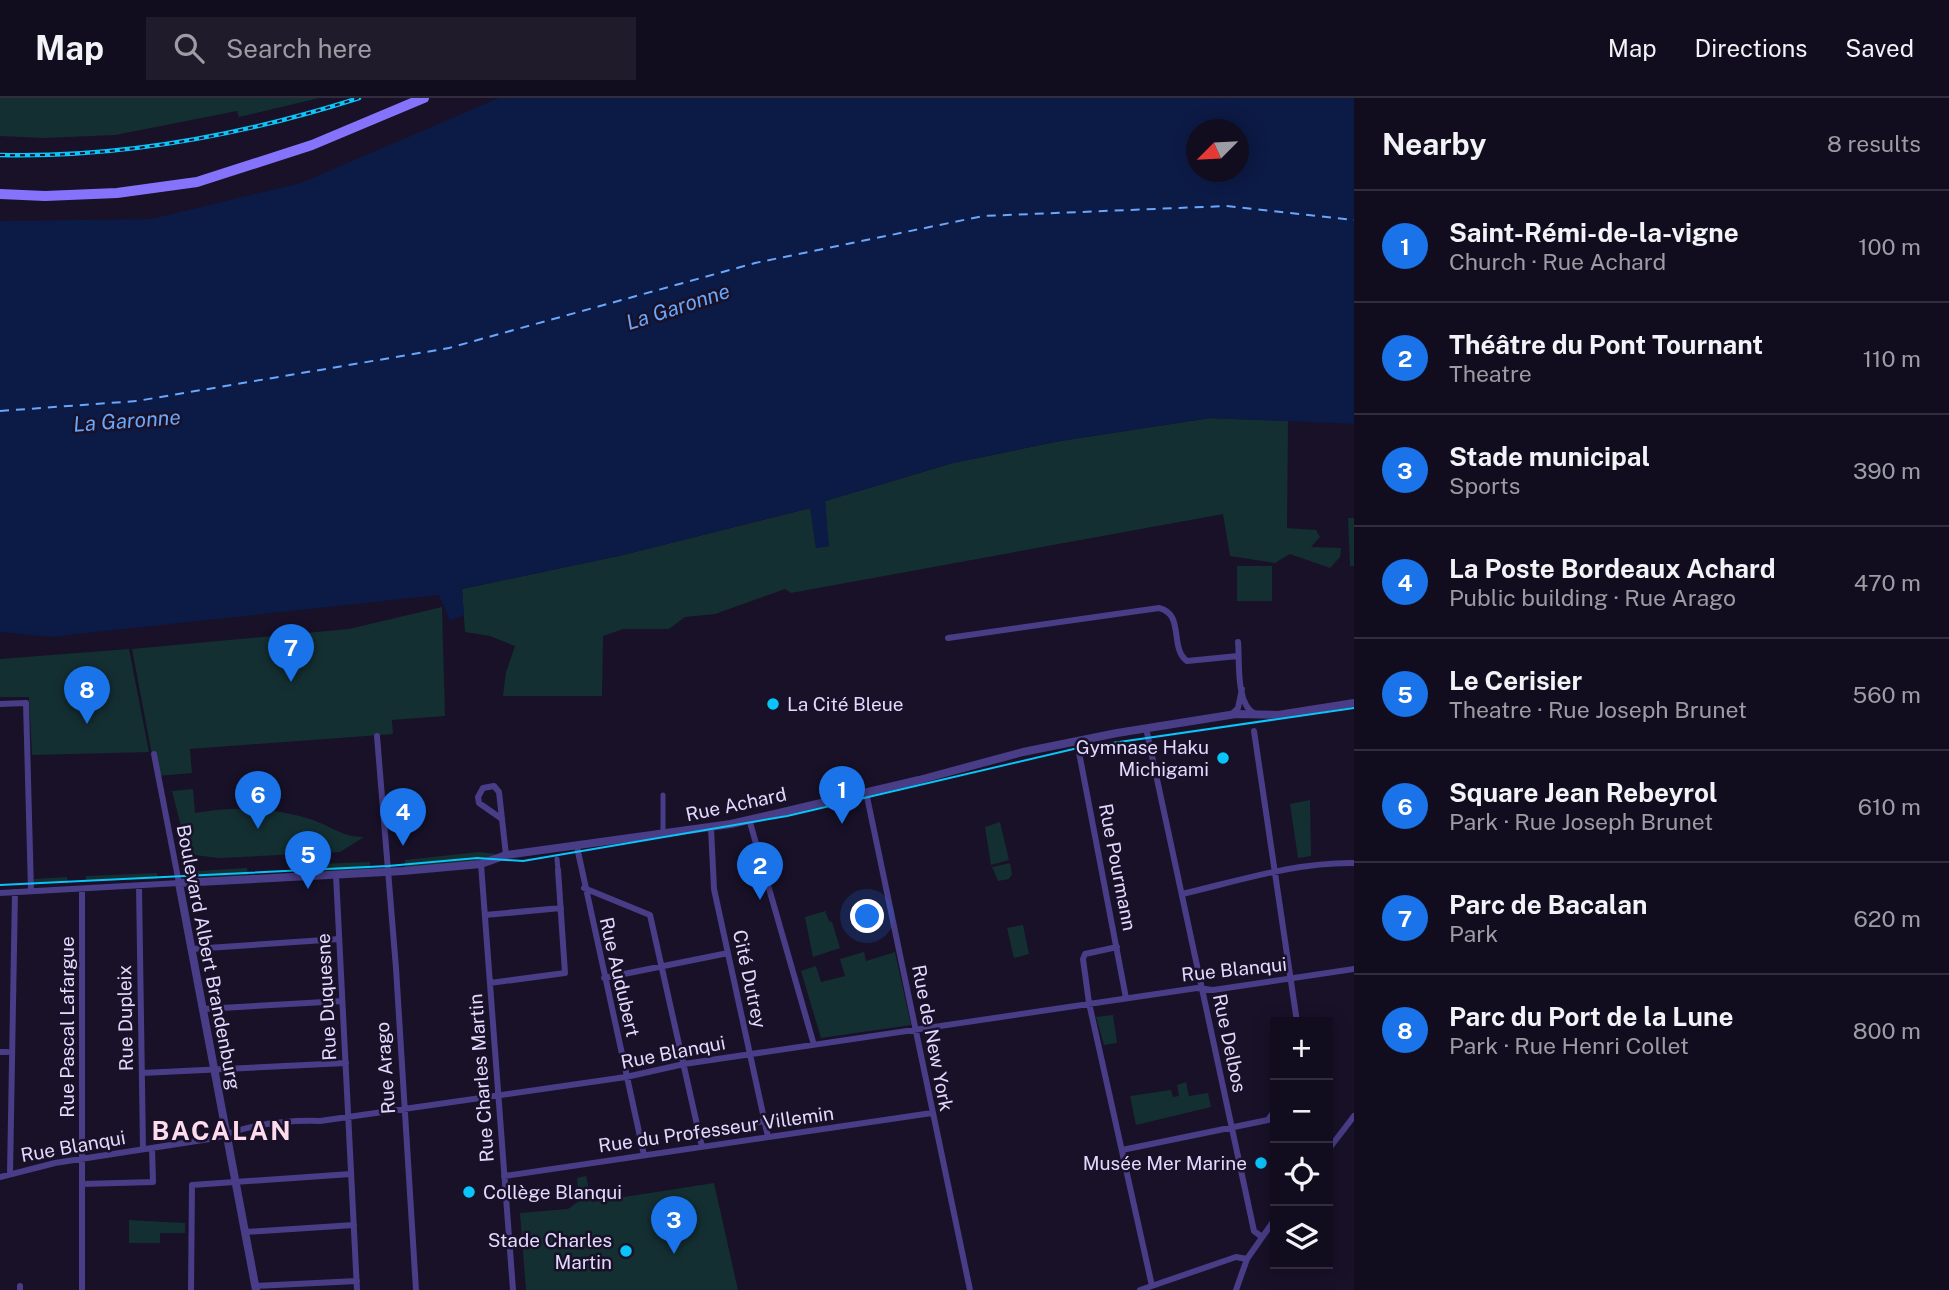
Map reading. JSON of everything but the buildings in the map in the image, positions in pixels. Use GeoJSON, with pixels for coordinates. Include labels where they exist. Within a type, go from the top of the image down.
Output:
{"type":"FeatureCollection","features":[{"type":"Feature","properties":{"kind":"main road"},"geometry":{"type":"LineString","coordinates":[[0,194],[45,196],[117,193],[197,182],[312,145],[424,98]]}},
{"type":"Feature","properties":{"kind":"street"},"geometry":{"type":"LineString","coordinates":[[948,638],[1159,608],[1167,611],[1174,619],[1179,653],[1187,662],[1238,656]]}},
{"type":"Feature","properties":{"kind":"street"},"geometry":{"type":"LineString","coordinates":[[1238,642],[1242,687],[1248,708],[1255,714]]}},
{"type":"Feature","properties":{"kind":"street"},"geometry":{"type":"LineString","coordinates":[[1229,716],[1238,708],[1242,687]]}},
{"type":"Feature","properties":{"kind":"street","name":"Rue Achard"},"geometry":{"type":"LineString","coordinates":[[179,883],[388,872],[481,863],[506,855],[711,828],[1077,741],[1229,716],[1278,715],[1354,703]]}},
{"type":"Feature","properties":{"kind":"street"},"geometry":{"type":"LineString","coordinates":[[0,704],[26,704],[31,891]]}},
{"type":"Feature","properties":{"kind":"street","name":"Rue Delbos"},"geometry":{"type":"LineString","coordinates":[[1146,728],[1254,1231],[1262,1237]]}},
{"type":"Feature","properties":{"kind":"street"},"geometry":{"type":"LineString","coordinates":[[1254,731],[1296,1017]]}},
{"type":"Feature","properties":{"kind":"street","name":"Rue Arago"},"geometry":{"type":"LineString","coordinates":[[377,736],[416,1290]]}},
{"type":"Feature","properties":{"kind":"street","name":"Rue Pourmann"},"geometry":{"type":"LineString","coordinates":[[1077,741],[1126,998]]}},
{"type":"Feature","properties":{"kind":"street","name":"Boulevard Albert Brandenburg"},"geometry":{"type":"LineString","coordinates":[[154,754],[256,1288]]}},
{"type":"Feature","properties":{"kind":"street"},"geometry":{"type":"LineString","coordinates":[[502,819],[480,803],[478,797],[483,788],[497,788],[502,819],[506,855]]}},
{"type":"Feature","properties":{"kind":"street","name":"Rue de New York"},"geometry":{"type":"LineString","coordinates":[[866,792],[970,1290]]}},
{"type":"Feature","properties":{"kind":"street"},"geometry":{"type":"LineString","coordinates":[[663,795],[663,835]]}},
{"type":"Feature","properties":{"kind":"street"},"geometry":{"type":"LineString","coordinates":[[749,819],[814,1045]]}},
{"type":"Feature","properties":{"kind":"street","name":"Cité Dutrey"},"geometry":{"type":"LineString","coordinates":[[711,828],[714,889],[768,1137]]}},
{"type":"Feature","properties":{"kind":"street","name":"Rue Audubert"},"geometry":{"type":"LineString","coordinates":[[576,846],[644,1155]]}},
{"type":"Feature","properties":{"kind":"street"},"geometry":{"type":"LineString","coordinates":[[490,983],[565,973],[557,859]]}},
{"type":"Feature","properties":{"kind":"street","name":"Rue Charles Martin"},"geometry":{"type":"LineString","coordinates":[[481,863],[513,1290]]}},
{"type":"Feature","properties":{"kind":"street"},"geometry":{"type":"LineString","coordinates":[[1182,894],[1275,871],[1332,863],[1354,863]]}},
{"type":"Feature","properties":{"kind":"street","name":"Rue Duquesne"},"geometry":{"type":"LineString","coordinates":[[336,875],[357,1290]]}},
{"type":"Feature","properties":{"kind":"street"},"geometry":{"type":"LineString","coordinates":[[0,892],[179,883]]}},
{"type":"Feature","properties":{"kind":"street","name":"Rue Dupleix"},"geometry":{"type":"LineString","coordinates":[[139,886],[143,1149]]}},
{"type":"Feature","properties":{"kind":"street"},"geometry":{"type":"LineString","coordinates":[[584,888],[650,915],[702,1147]]}},
{"type":"Feature","properties":{"kind":"street","name":"Rue Pascal Lafargue"},"geometry":{"type":"LineString","coordinates":[[82,889],[82,1290]]}},
{"type":"Feature","properties":{"kind":"street"},"geometry":{"type":"LineString","coordinates":[[10,1174],[15,892]]}},
{"type":"Feature","properties":{"kind":"street"},"geometry":{"type":"LineString","coordinates":[[485,915],[561,908]]}},
{"type":"Feature","properties":{"kind":"street"},"geometry":{"type":"LineString","coordinates":[[191,948],[339,939]]}},
{"type":"Feature","properties":{"kind":"street"},"geometry":{"type":"LineString","coordinates":[[1117,947],[1083,956],[1089,1003],[1152,1286]]}},
{"type":"Feature","properties":{"kind":"street"},"geometry":{"type":"LineString","coordinates":[[604,978],[728,953]]}},
{"type":"Feature","properties":{"kind":"street","name":"Rue Blanqui"},"geometry":{"type":"LineString","coordinates":[[0,1177],[82,1159],[226,1134],[237,1129],[498,1096],[626,1077],[684,1064],[1089,1003],[1202,987],[1213,990],[1354,970]]}},
{"type":"Feature","properties":{"kind":"street"},"geometry":{"type":"LineString","coordinates":[[203,1009],[342,1001]]}},
{"type":"Feature","properties":{"kind":"street"},"geometry":{"type":"LineString","coordinates":[[142,1073],[345,1063]]}},
{"type":"Feature","properties":{"kind":"street","name":"Rue du Professeur Villemin"},"geometry":{"type":"LineString","coordinates":[[504,1176],[932,1113]]}},
{"type":"Feature","properties":{"kind":"street"},"geometry":{"type":"LineString","coordinates":[[1333,1143],[1354,1116]]}},
{"type":"Feature","properties":{"kind":"street"},"geometry":{"type":"LineString","coordinates":[[1122,1150],[1268,1120],[1270,1117]]}},
{"type":"Feature","properties":{"kind":"street"},"geometry":{"type":"LineString","coordinates":[[699,1134],[764,1121]]}},
{"type":"Feature","properties":{"kind":"street"},"geometry":{"type":"LineString","coordinates":[[82,1184],[153,1182],[152,1148]]}},
{"type":"Feature","properties":{"kind":"street"},"geometry":{"type":"LineString","coordinates":[[191,1290],[192,1185],[351,1174]]}},
{"type":"Feature","properties":{"kind":"street"},"geometry":{"type":"LineString","coordinates":[[245,1232],[354,1225]]}},
{"type":"Feature","properties":{"kind":"street"},"geometry":{"type":"LineString","coordinates":[[1236,1290],[1248,1259],[1270,1227]]}},
{"type":"Feature","properties":{"kind":"street"},"geometry":{"type":"LineString","coordinates":[[1140,1290],[1236,1257],[1248,1259]]}},
{"type":"Feature","properties":{"kind":"street"},"geometry":{"type":"LineString","coordinates":[[256,1288],[357,1281]]}},
{"type":"Feature","properties":{"kind":"green space"},"geometry":{"type":"Polygon","coordinates":[[[0,98],[319,98],[239,117],[237,111],[115,135],[42,138],[0,136],[0,98]]]}},
{"type":"Feature","properties":{"kind":"green space"},"geometry":{"type":"Polygon","coordinates":[[[1210,418],[1288,421],[1287,528],[1316,530],[1320,537],[1311,547],[1341,548],[1340,557],[1330,568],[1290,554],[1275,563],[1230,556],[1223,514],[791,593],[785,589],[715,614],[685,617],[669,629],[623,629],[603,636],[602,696],[503,696],[506,672],[515,646],[490,636],[465,632],[462,589],[623,555],[811,508],[816,548],[828,546],[825,501],[953,463],[1060,441],[1210,418]]]}},
{"type":"Feature","properties":{"kind":"green space"},"geometry":{"type":"Polygon","coordinates":[[[1348,518],[1354,518],[1354,566],[1350,566],[1348,518]]]}},
{"type":"Feature","properties":{"kind":"green space"},"geometry":{"type":"Polygon","coordinates":[[[1237,566],[1272,566],[1272,601],[1237,601],[1237,566]]]}},
{"type":"Feature","properties":{"kind":"green space"},"geometry":{"type":"Polygon","coordinates":[[[442,607],[445,716],[392,720],[393,734],[190,749],[192,773],[156,776],[132,649],[349,629],[442,607]]]}},
{"type":"Feature","properties":{"kind":"green space"},"geometry":{"type":"Polygon","coordinates":[[[129,649],[149,752],[32,755],[29,697],[0,697],[0,659],[129,649]]]}},
{"type":"Feature","properties":{"kind":"green space"},"geometry":{"type":"Polygon","coordinates":[[[193,789],[195,813],[225,809],[269,810],[313,820],[344,834],[364,837],[340,852],[218,858],[188,854],[172,791],[193,789]]]}},
{"type":"Feature","properties":{"kind":"green space"},"geometry":{"type":"Polygon","coordinates":[[[1310,800],[1311,856],[1298,858],[1290,804],[1310,800]]]}},
{"type":"Feature","properties":{"kind":"green space"},"geometry":{"type":"Polygon","coordinates":[[[1000,822],[1009,860],[991,865],[985,827],[1000,822]]]}},
{"type":"Feature","properties":{"kind":"green space"},"geometry":{"type":"Polygon","coordinates":[[[479,852],[496,854],[487,860],[405,867],[405,860],[479,852]]]}},
{"type":"Feature","properties":{"kind":"green space"},"geometry":{"type":"Polygon","coordinates":[[[370,862],[370,869],[321,871],[321,864],[370,862]]]}},
{"type":"Feature","properties":{"kind":"green space"},"geometry":{"type":"Polygon","coordinates":[[[1010,863],[1012,874],[1009,879],[998,881],[992,867],[1010,863]]]}},
{"type":"Feature","properties":{"kind":"green space"},"geometry":{"type":"Polygon","coordinates":[[[247,868],[248,875],[197,877],[197,871],[247,868]]]}},
{"type":"Feature","properties":{"kind":"green space"},"geometry":{"type":"Polygon","coordinates":[[[157,873],[158,879],[86,881],[86,876],[157,873]]]}},
{"type":"Feature","properties":{"kind":"green space"},"geometry":{"type":"Polygon","coordinates":[[[67,877],[68,883],[34,883],[34,879],[67,877]]]}},
{"type":"Feature","properties":{"kind":"green space"},"geometry":{"type":"Polygon","coordinates":[[[825,911],[832,922],[840,948],[813,957],[805,917],[825,911]]]}},
{"type":"Feature","properties":{"kind":"green space"},"geometry":{"type":"Polygon","coordinates":[[[1023,925],[1029,954],[1014,958],[1007,928],[1023,925]]]}},
{"type":"Feature","properties":{"kind":"green space"},"geometry":{"type":"Polygon","coordinates":[[[864,952],[866,961],[895,952],[911,1025],[821,1038],[801,971],[816,966],[821,982],[845,976],[840,959],[864,952]]]}},
{"type":"Feature","properties":{"kind":"green space"},"geometry":{"type":"Polygon","coordinates":[[[1113,1015],[1117,1043],[1104,1045],[1096,1017],[1113,1015]]]}},
{"type":"Feature","properties":{"kind":"green space"},"geometry":{"type":"Polygon","coordinates":[[[1186,1082],[1189,1096],[1208,1093],[1211,1107],[1136,1125],[1130,1096],[1171,1090],[1173,1097],[1179,1096],[1177,1085],[1186,1082]]]}},
{"type":"Feature","properties":{"kind":"green space","name":"Stade Charles Martin"},"geometry":{"type":"Polygon","coordinates":[[[586,1176],[592,1202],[714,1183],[738,1290],[526,1290],[520,1213],[568,1209],[579,1201],[577,1178],[586,1176]]]}},
{"type":"Feature","properties":{"kind":"green space"},"geometry":{"type":"Polygon","coordinates":[[[129,1220],[185,1223],[185,1233],[160,1233],[160,1243],[129,1243],[129,1220]]]}},
{"type":"Feature","properties":{"kind":"water","name":"La Garonne"},"geometry":{"type":"Polygon","coordinates":[[[499,98],[1354,98],[1354,424],[1210,418],[1060,441],[953,463],[825,501],[829,546],[816,548],[810,508],[623,555],[462,589],[464,615],[450,621],[439,595],[50,637],[0,632],[0,221],[151,219],[301,183],[499,98]]]}},
{"type":"Feature","properties":{"kind":"ferry route"},"geometry":{"type":"LineString","coordinates":[[0,411],[137,401],[449,348],[755,263],[983,216],[1226,206],[1354,220]]}},
{"type":"Feature","properties":{"kind":"tram line"},"geometry":{"type":"LineString","coordinates":[[0,885],[388,866],[477,858],[523,861],[787,816],[1078,748],[1354,708]]}},
{"type":"Feature","properties":{"kind":"railway"},"geometry":{"type":"LineString","coordinates":[[0,155],[91,153],[182,142],[271,123],[359,98]]}},
{"type":"Feature","properties":{"kind":"place","name":"Parc de Bacalan"},"geometry":{"type":"Point","coordinates":[291,682]}},
{"type":"Feature","properties":{"kind":"place","name":"La Cité Bleue"},"geometry":{"type":"Point","coordinates":[773,704]}},
{"type":"Feature","properties":{"kind":"place","name":"Parc du Port de la Lune"},"geometry":{"type":"Point","coordinates":[87,724]}},
{"type":"Feature","properties":{"kind":"place","name":"Gymnase Haku Michigami"},"geometry":{"type":"Point","coordinates":[1223,758]}},
{"type":"Feature","properties":{"kind":"place","name":"Saint-Rémi-de-la-vigne"},"geometry":{"type":"Point","coordinates":[842,824]}},
{"type":"Feature","properties":{"kind":"place","name":"Square Jean Rebeyrol"},"geometry":{"type":"Point","coordinates":[258,829]}},
{"type":"Feature","properties":{"kind":"place","name":"La Poste Bordeaux Achard"},"geometry":{"type":"Point","coordinates":[403,846]}},
{"type":"Feature","properties":{"kind":"place","name":"Le Cerisier"},"geometry":{"type":"Point","coordinates":[308,889]}},
{"type":"Feature","properties":{"kind":"place","name":"Théâtre du Pont Tournant"},"geometry":{"type":"Point","coordinates":[760,900]}},
{"type":"Feature","properties":{"kind":"place","name":"Musée Mer Marine"},"geometry":{"type":"Point","coordinates":[1261,1163]}},
{"type":"Feature","properties":{"kind":"place","name":"Collège Blanqui"},"geometry":{"type":"Point","coordinates":[469,1192]}},
{"type":"Feature","properties":{"kind":"place","name":"Stade Charles Martin"},"geometry":{"type":"Point","coordinates":[626,1251]}},
{"type":"Feature","properties":{"kind":"place","name":"Stade municipal"},"geometry":{"type":"Point","coordinates":[674,1254]}},
{"type":"Feature","properties":{"kind":"district","name":"BACALAN"},"geometry":{"type":"Point","coordinates":[222,1131]}}]}
